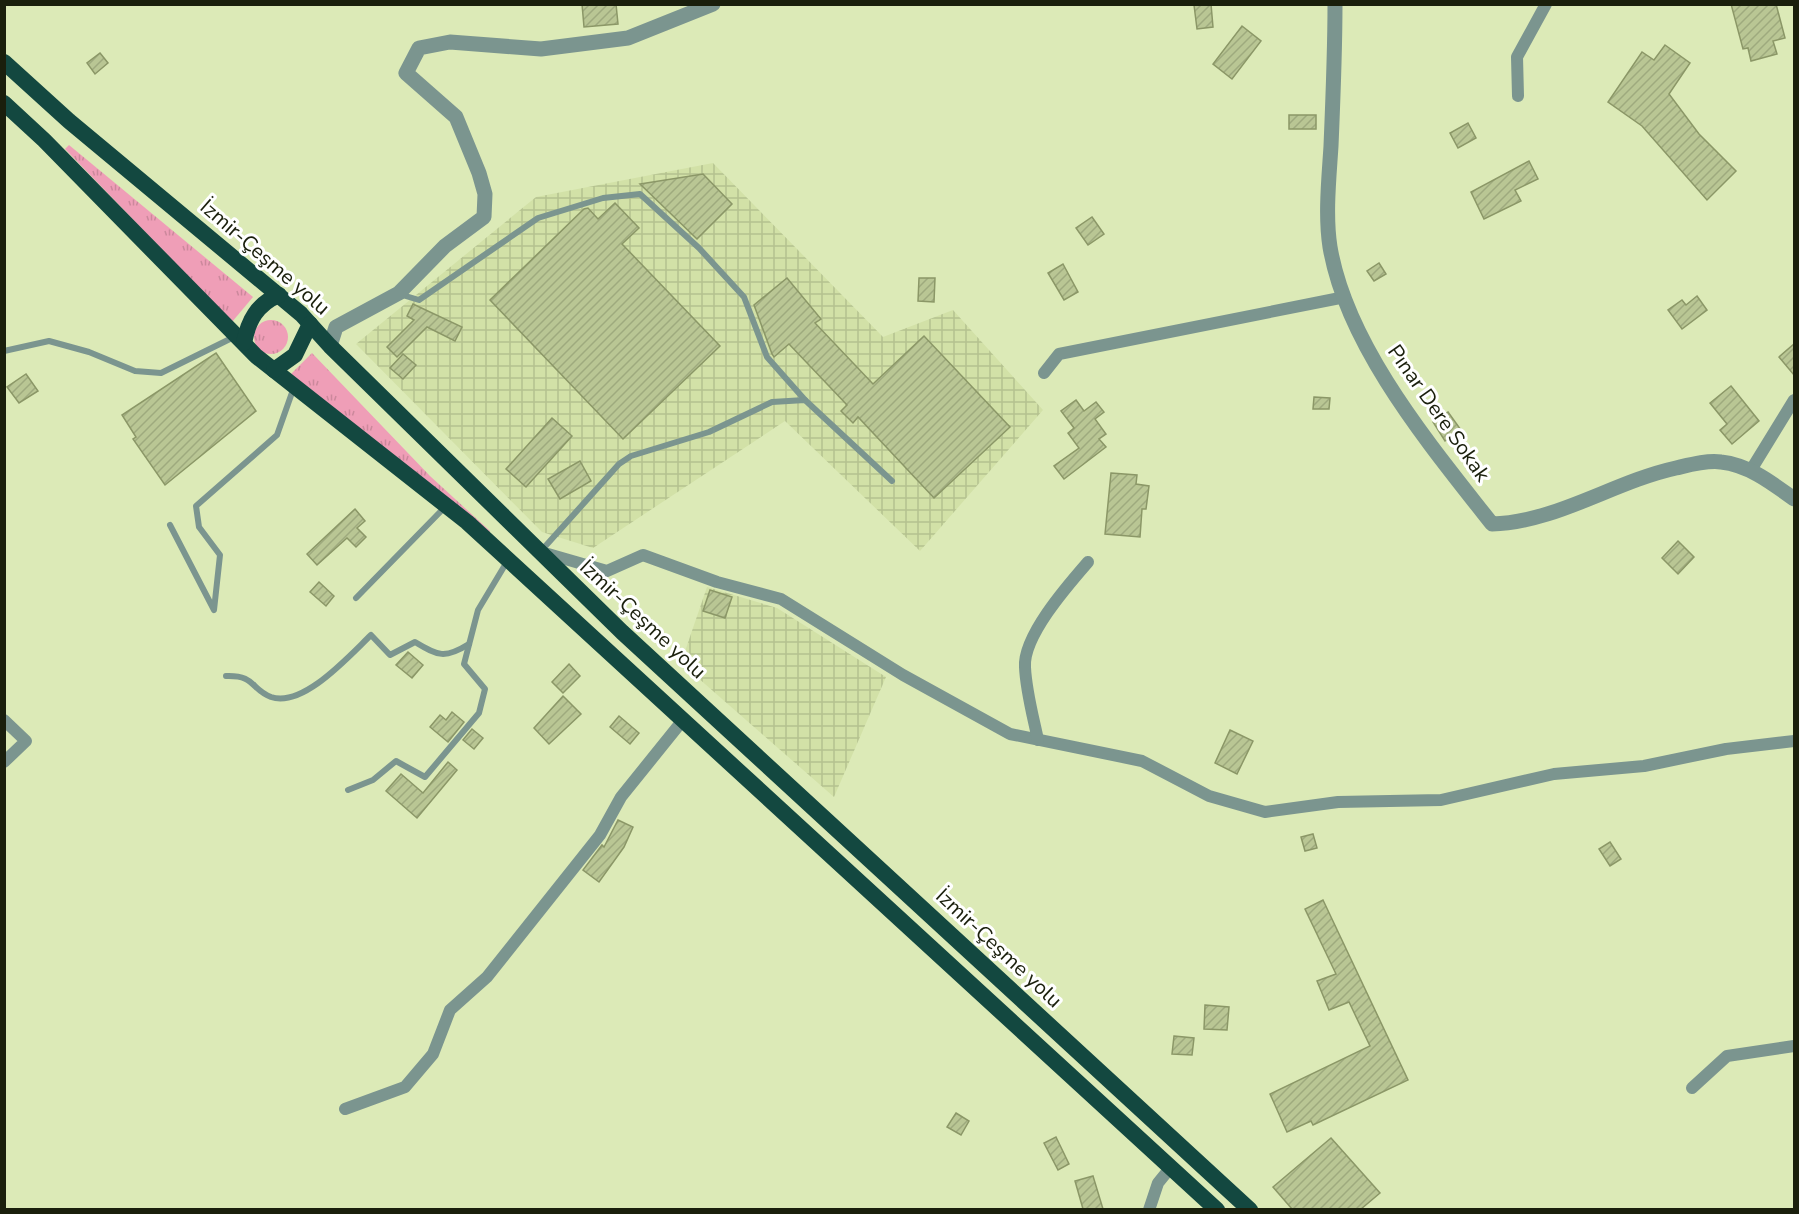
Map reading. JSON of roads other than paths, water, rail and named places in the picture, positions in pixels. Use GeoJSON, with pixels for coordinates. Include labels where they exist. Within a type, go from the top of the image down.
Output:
{"type":"FeatureCollection","features":[{"type":"Feature","properties":{"kind":"highway","name":"İzmir-Çeşme yolu"},"geometry":{"type":"LineString","coordinates":[[4,62],[69,121],[279,295],[622,632],[1250,1209]]}},
{"type":"Feature","properties":{"kind":"highway"},"geometry":{"type":"LineString","coordinates":[[4,103],[240,340],[274,370],[446,505],[508,559],[1217,1209]]}},
{"type":"Feature","properties":{"kind":"highway"},"geometry":{"type":"LineString","coordinates":[[240,340],[261,305],[279,295]]}},
{"type":"Feature","properties":{"kind":"highway"},"geometry":{"type":"LineString","coordinates":[[274,370],[295,355],[310,324]]}},
{"type":"Feature","properties":{"kind":"street"},"geometry":{"type":"LineString","coordinates":[[330,346],[336,327],[399,293],[445,246],[484,216],[485,194],[456,117],[406,73],[418,48],[450,42],[541,49],[628,38],[713,4]]}},
{"type":"Feature","properties":{"kind":"street","name":"Pınar Dere Sokak"},"geometry":{"type":"LineString","coordinates":[[1335,4],[1336,58],[1329,180],[1330,246],[1345,297],[1380,373],[1430,444],[1492,524],[1518,524],[1559,511],[1657,472],[1688,465],[1721,462],[1751,470],[1794,499]]}},
{"type":"Feature","properties":{"kind":"street"},"geometry":{"type":"LineString","coordinates":[[1518,96],[1517,57],[1546,4]]}},
{"type":"Feature","properties":{"kind":"street"},"geometry":{"type":"LineString","coordinates":[[1044,373],[1059,354],[1345,297]]}},
{"type":"Feature","properties":{"kind":"street"},"geometry":{"type":"LineString","coordinates":[[1751,470],[1794,400]]}},
{"type":"Feature","properties":{"kind":"street"},"geometry":{"type":"LineString","coordinates":[[540,552],[607,571],[643,555],[717,582],[781,599],[903,675],[1010,734],[1142,761],[1209,796],[1265,812],[1338,802],[1441,800],[1554,774],[1644,766],[1726,749],[1794,741]]}},
{"type":"Feature","properties":{"kind":"street"},"geometry":{"type":"LineString","coordinates":[[1038,740],[1024,665],[1034,636],[1057,598],[1088,562]]}},
{"type":"Feature","properties":{"kind":"street"},"geometry":{"type":"LineString","coordinates":[[4,720],[26,741],[4,762]]}},
{"type":"Feature","properties":{"kind":"street"},"geometry":{"type":"LineString","coordinates":[[345,1109],[405,1087],[433,1054],[450,1010],[487,977],[600,835],[621,797],[683,720]]}},
{"type":"Feature","properties":{"kind":"street"},"geometry":{"type":"LineString","coordinates":[[1692,1088],[1727,1056],[1794,1046]]}},
{"type":"Feature","properties":{"kind":"street"},"geometry":{"type":"LineString","coordinates":[[1150,1209],[1158,1183],[1171,1167]]}},
{"type":"Feature","properties":{"kind":"lane"},"geometry":{"type":"LineString","coordinates":[[399,293],[419,300],[538,218],[603,198],[640,194],[699,248],[744,297],[767,357],[805,400],[892,481]]}},
{"type":"Feature","properties":{"kind":"lane"},"geometry":{"type":"LineString","coordinates":[[4,351],[49,341],[89,352],[135,371],[161,373],[240,340]]}},
{"type":"Feature","properties":{"kind":"lane"},"geometry":{"type":"LineString","coordinates":[[170,525],[214,610],[220,555],[199,527],[196,506],[277,435],[295,386]]}},
{"type":"Feature","properties":{"kind":"lane"},"geometry":{"type":"LineString","coordinates":[[540,552],[619,464],[631,456],[709,432],[772,402],[805,400]]}},
{"type":"Feature","properties":{"kind":"lane"},"geometry":{"type":"LineString","coordinates":[[356,598],[446,505]]}},
{"type":"Feature","properties":{"kind":"lane"},"geometry":{"type":"LineString","coordinates":[[348,790],[373,780],[396,761],[425,777],[479,713],[485,689],[464,664],[478,610],[508,559]]}},
{"type":"Feature","properties":{"kind":"lane"},"geometry":{"type":"LineString","coordinates":[[226,676],[243,676],[271,697],[300,696],[371,635],[390,655],[415,642],[437,655],[455,653],[469,644]]}}]}
